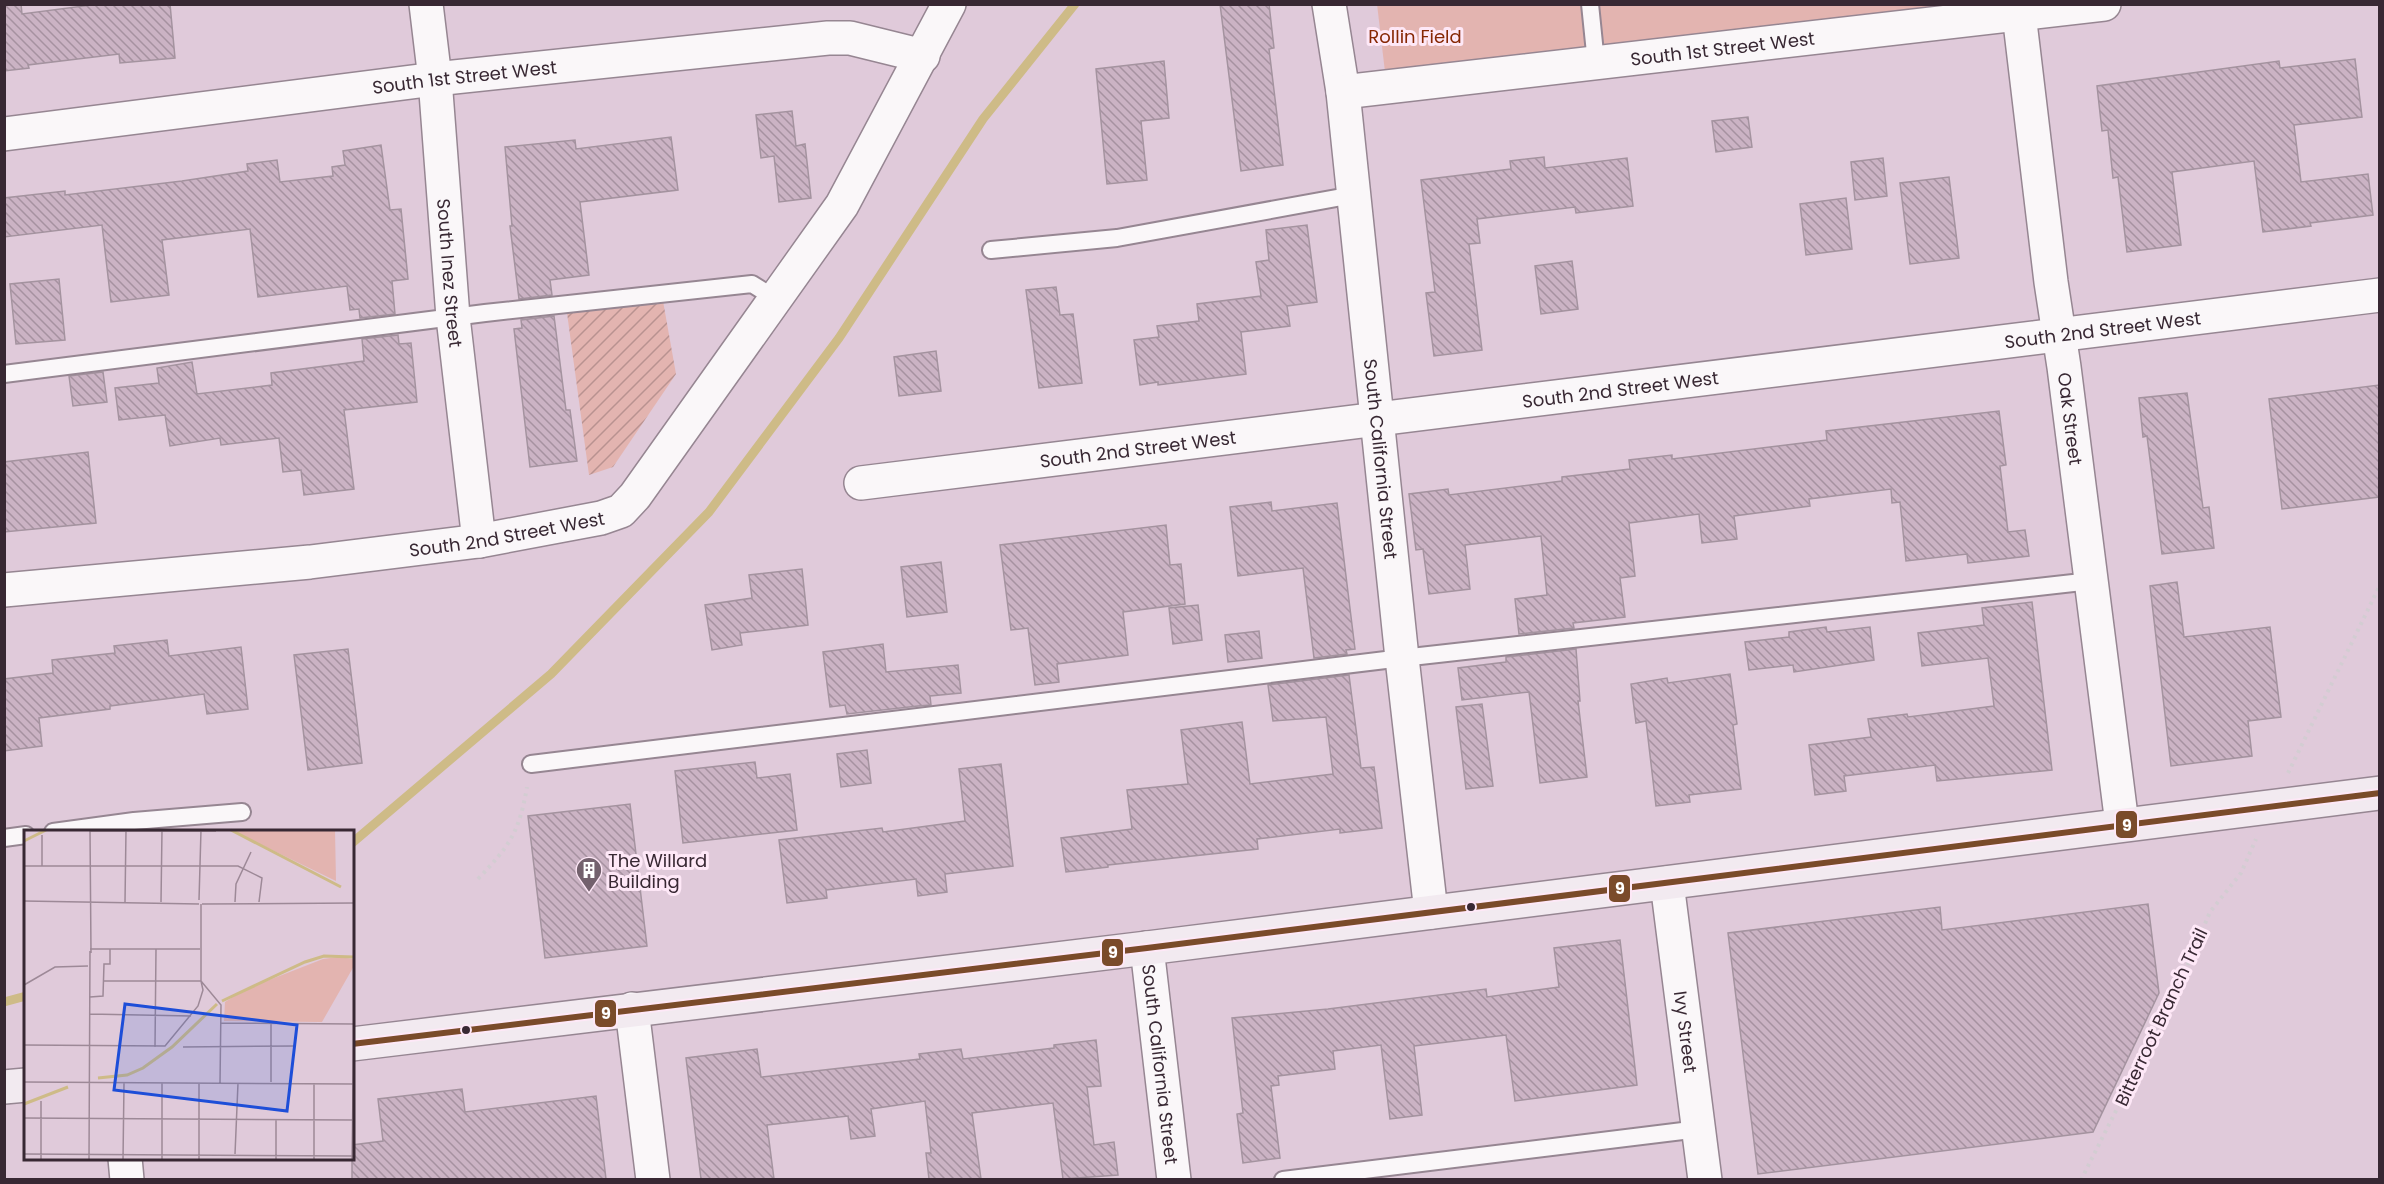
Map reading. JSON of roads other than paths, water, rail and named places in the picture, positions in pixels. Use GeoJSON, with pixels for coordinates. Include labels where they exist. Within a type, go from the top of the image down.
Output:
{"type":"FeatureCollection","features":[{"type":"Feature","properties":{"kind":"main road"},"geometry":{"type":"LineString","coordinates":[[354,1044],[1147,948],[2379,793]]}},
{"type":"Feature","properties":{"kind":"main road"},"geometry":{"type":"LineString","coordinates":[[4,1087],[24,1084]]}},
{"type":"Feature","properties":{"kind":"street","name":"South Inez Street"},"geometry":{"type":"LineString","coordinates":[[426,4],[435,79],[453,317],[479,541]]}},
{"type":"Feature","properties":{"kind":"street","name":"South 2nd Street West"},"geometry":{"type":"LineString","coordinates":[[4,590],[310,562],[479,541],[601,518],[621,511],[635,496],[843,205],[949,4]]}},
{"type":"Feature","properties":{"kind":"street","name":"South California Street"},"geometry":{"type":"LineString","coordinates":[[1329,4],[1343,92],[1431,912]]}},
{"type":"Feature","properties":{"kind":"street","name":"South 1st Street West"},"geometry":{"type":"LineString","coordinates":[[1343,92],[2104,4]]}},
{"type":"Feature","properties":{"kind":"street","name":"Oak Street"},"geometry":{"type":"LineString","coordinates":[[2019,14],[2058,335],[2122,824]]}},
{"type":"Feature","properties":{"kind":"street","name":"South 1st Street West"},"geometry":{"type":"LineString","coordinates":[[4,134],[435,79],[828,38],[850,38],[923,56]]}},
{"type":"Feature","properties":{"kind":"street","name":"South 2nd Street West"},"geometry":{"type":"LineString","coordinates":[[861,483],[2379,296]]}},
{"type":"Feature","properties":{"kind":"street","name":"Ivy Street"},"geometry":{"type":"LineString","coordinates":[[1667,883],[1705,1179]]}},
{"type":"Feature","properties":{"kind":"street","name":"South California Street"},"geometry":{"type":"LineString","coordinates":[[1147,948],[1174,1179]]}},
{"type":"Feature","properties":{"kind":"street"},"geometry":{"type":"LineString","coordinates":[[632,1009],[653,1179]]}},
{"type":"Feature","properties":{"kind":"street"},"geometry":{"type":"LineString","coordinates":[[124,1160],[127,1179]]}},
{"type":"Feature","properties":{"kind":"lane"},"geometry":{"type":"LineString","coordinates":[[1590,4],[1596,63]]}},
{"type":"Feature","properties":{"kind":"lane"},"geometry":{"type":"LineString","coordinates":[[991,250],[1118,238],[1353,195]]}},
{"type":"Feature","properties":{"kind":"lane"},"geometry":{"type":"LineString","coordinates":[[4,374],[453,317],[752,284],[776,298]]}},
{"type":"Feature","properties":{"kind":"lane"},"geometry":{"type":"LineString","coordinates":[[531,764],[1402,658],[2091,581]]}},
{"type":"Feature","properties":{"kind":"lane"},"geometry":{"type":"LineString","coordinates":[[61,830],[242,812]]}},
{"type":"Feature","properties":{"kind":"lane"},"geometry":{"type":"LineString","coordinates":[[4,838],[24,835]]}},
{"type":"Feature","properties":{"kind":"lane"},"geometry":{"type":"LineString","coordinates":[[1283,1179],[1699,1129]]}},
{"type":"Feature","properties":{"kind":"waterway"},"geometry":{"type":"LineString","coordinates":[[354,841],[551,674],[709,512],[839,338],[983,119],[1075,4]]}},
{"type":"Feature","properties":{"kind":"waterway"},"geometry":{"type":"LineString","coordinates":[[4,1002],[24,997]]}},
{"type":"Feature","properties":{"kind":"place","name":"The Willard Building"},"geometry":{"type":"Point","coordinates":[589,893]}},
{"type":"Feature","properties":{"kind":"park label","name":"Rollin Field"},"geometry":{"type":"Point","coordinates":[1415,36]}}]}
